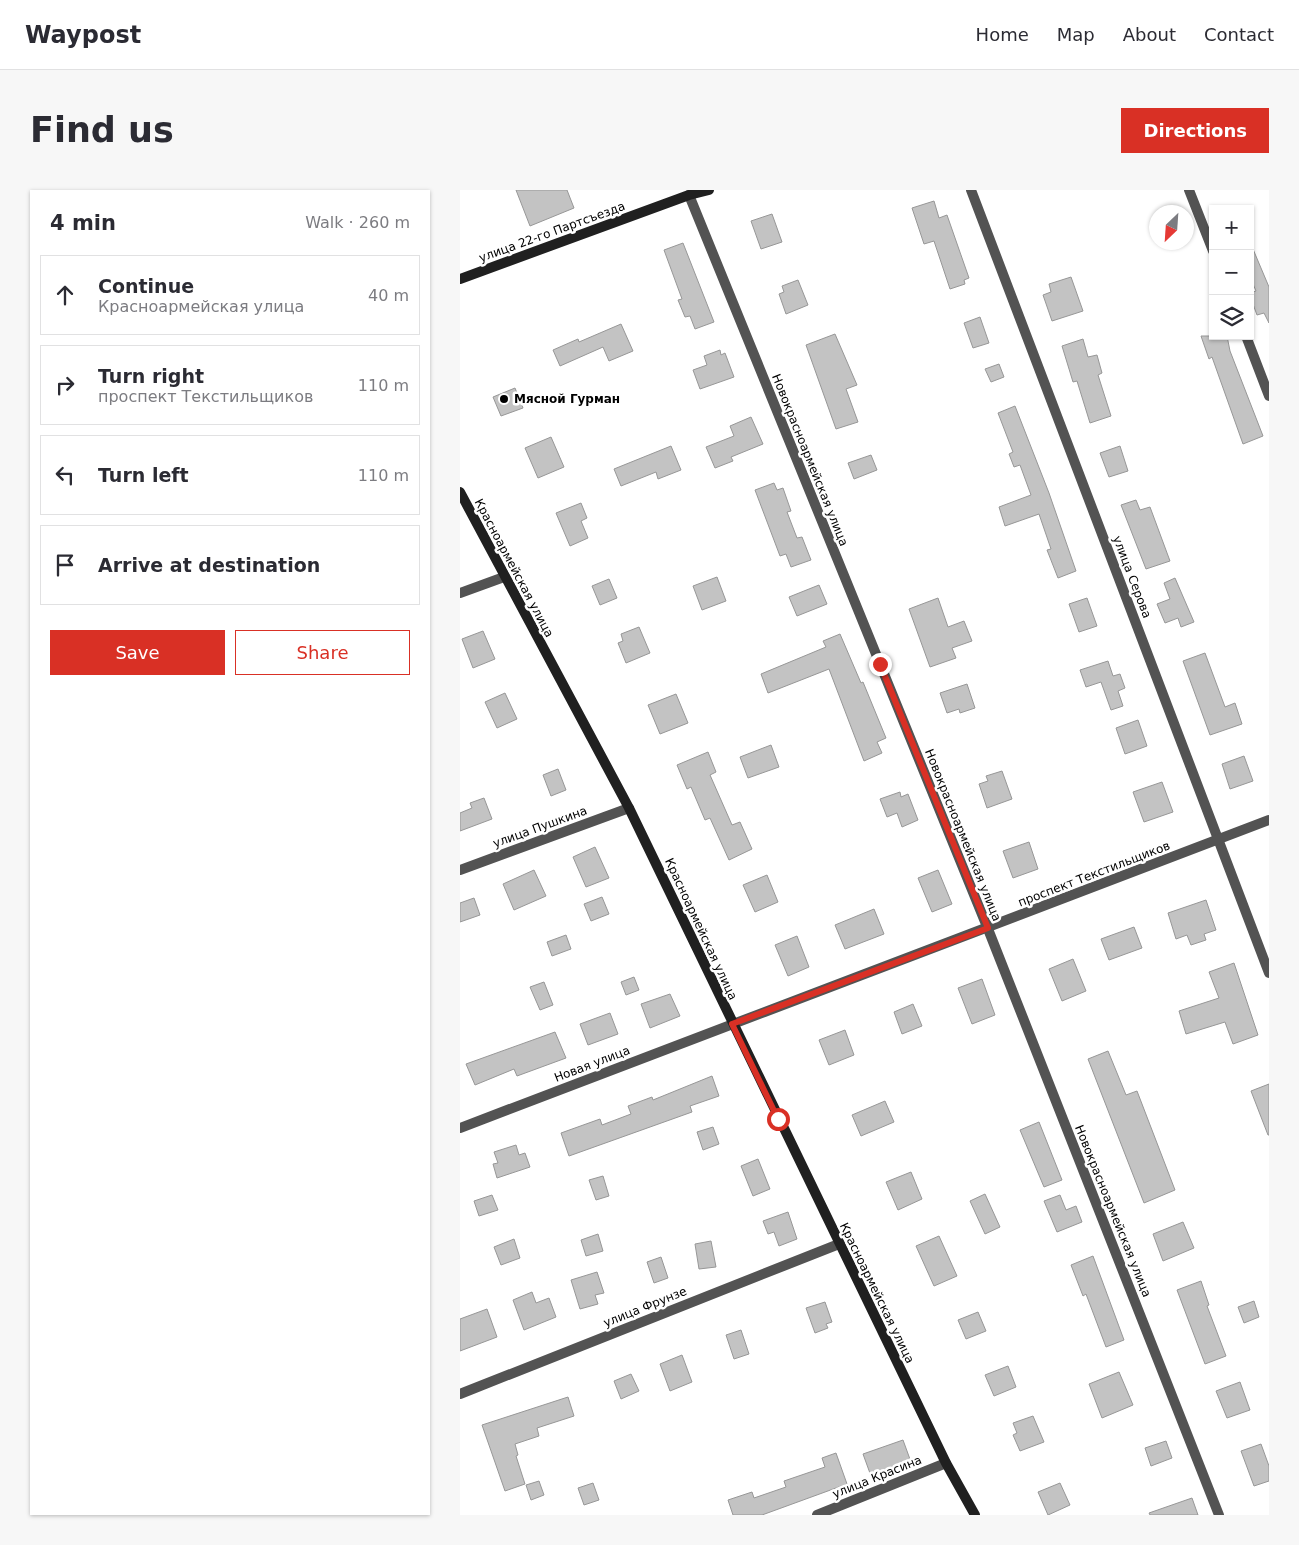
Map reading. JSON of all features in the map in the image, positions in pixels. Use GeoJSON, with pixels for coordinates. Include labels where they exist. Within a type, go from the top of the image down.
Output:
{"type":"FeatureCollection","features":[{"type":"Feature","properties":{"kind":"street","name":"улица 22-го Партсъезда"},"geometry":{"type":"LineString","coordinates":[[460,279],[689,195],[709,190]]}},
{"type":"Feature","properties":{"kind":"street","name":"улица Серова"},"geometry":{"type":"LineString","coordinates":[[971,190],[1269,973]]}},
{"type":"Feature","properties":{"kind":"street"},"geometry":{"type":"LineString","coordinates":[[1189,190],[1213,250]]}},
{"type":"Feature","properties":{"kind":"street","name":"Новокрасноармейская улица"},"geometry":{"type":"LineString","coordinates":[[689,195],[988,928],[1219,1515]]}},
{"type":"Feature","properties":{"kind":"street"},"geometry":{"type":"LineString","coordinates":[[1248,340],[1269,396]]}},
{"type":"Feature","properties":{"kind":"street","name":"Красноармейская улица"},"geometry":{"type":"LineString","coordinates":[[460,492],[629,808],[946,1463],[975,1515]]}},
{"type":"Feature","properties":{"kind":"street"},"geometry":{"type":"LineString","coordinates":[[460,593],[504,577]]}},
{"type":"Feature","properties":{"kind":"street","name":"улица Пушкина"},"geometry":{"type":"LineString","coordinates":[[460,870],[629,808]]}},
{"type":"Feature","properties":{"kind":"street","name":"проспект Текстильщиков"},"geometry":{"type":"LineString","coordinates":[[732,1024],[1269,820]]}},
{"type":"Feature","properties":{"kind":"street","name":"Новая улица"},"geometry":{"type":"LineString","coordinates":[[460,1128],[732,1024]]}},
{"type":"Feature","properties":{"kind":"street","name":"улица Фрунзе"},"geometry":{"type":"LineString","coordinates":[[460,1394],[839,1244]]}},
{"type":"Feature","properties":{"kind":"street","name":"улица Красина"},"geometry":{"type":"LineString","coordinates":[[817,1515],[946,1463]]}},
{"type":"Feature","properties":{"kind":"building"},"geometry":{"type":"Polygon","coordinates":[[[516,190],[567,190],[574,208],[530,226],[516,190]]]}},
{"type":"Feature","properties":{"kind":"building"},"geometry":{"type":"Polygon","coordinates":[[[934,201],[939,218],[947,215],[969,278],[964,280],[965,284],[950,289],[934,241],[924,244],[912,208],[934,201]]]}},
{"type":"Feature","properties":{"kind":"building"},"geometry":{"type":"Polygon","coordinates":[[[772,214],[782,242],[761,249],[751,221],[772,214]]]}},
{"type":"Feature","properties":{"kind":"building"},"geometry":{"type":"Polygon","coordinates":[[[683,243],[714,322],[695,329],[690,316],[685,317],[678,300],[682,299],[664,250],[683,243]]]}},
{"type":"Feature","properties":{"kind":"building"},"geometry":{"type":"Polygon","coordinates":[[[1254,251],[1269,287],[1269,323],[1264,313],[1257,315],[1254,307],[1254,292],[1256,291],[1254,286],[1254,251]]]}},
{"type":"Feature","properties":{"kind":"building"},"geometry":{"type":"Polygon","coordinates":[[[1071,277],[1083,311],[1052,321],[1043,295],[1051,292],[1049,284],[1071,277]]]}},
{"type":"Feature","properties":{"kind":"building"},"geometry":{"type":"Polygon","coordinates":[[[798,280],[808,305],[786,314],[779,294],[784,292],[782,286],[798,280]]]}},
{"type":"Feature","properties":{"kind":"building"},"geometry":{"type":"Polygon","coordinates":[[[980,317],[989,343],[973,348],[964,323],[980,317]]]}},
{"type":"Feature","properties":{"kind":"building"},"geometry":{"type":"Polygon","coordinates":[[[621,324],[633,351],[609,361],[603,347],[560,366],[553,350],[578,339],[579,342],[621,324]]]}},
{"type":"Feature","properties":{"kind":"building"},"geometry":{"type":"Polygon","coordinates":[[[835,334],[857,385],[846,389],[858,422],[836,429],[806,345],[835,334]]]}},
{"type":"Feature","properties":{"kind":"building"},"geometry":{"type":"Polygon","coordinates":[[[1201,336],[1209,336],[1209,340],[1228,340],[1230,351],[1263,436],[1243,444],[1212,357],[1209,359],[1201,336]]]}},
{"type":"Feature","properties":{"kind":"building"},"geometry":{"type":"Polygon","coordinates":[[[1083,339],[1088,357],[1097,355],[1102,373],[1098,375],[1111,416],[1090,423],[1077,381],[1073,382],[1062,346],[1083,339]]]}},
{"type":"Feature","properties":{"kind":"building"},"geometry":{"type":"Polygon","coordinates":[[[720,350],[721,355],[725,353],[734,377],[700,389],[693,370],[707,365],[704,356],[720,350]]]}},
{"type":"Feature","properties":{"kind":"building"},"geometry":{"type":"Polygon","coordinates":[[[999,364],[1004,377],[991,382],[985,369],[999,364]]]}},
{"type":"Feature","properties":{"kind":"building"},"geometry":{"type":"Polygon","coordinates":[[[515,388],[523,408],[501,416],[493,397],[515,388]]]}},
{"type":"Feature","properties":{"kind":"building"},"geometry":{"type":"Polygon","coordinates":[[[1015,406],[1049,493],[1076,571],[1058,578],[1047,550],[1051,549],[1039,514],[1005,526],[999,507],[1031,495],[1020,465],[1014,467],[1009,454],[1013,452],[998,413],[1015,406]]]}},
{"type":"Feature","properties":{"kind":"building"},"geometry":{"type":"Polygon","coordinates":[[[751,417],[763,444],[731,457],[733,461],[715,468],[706,447],[734,436],[730,426],[751,417]]]}},
{"type":"Feature","properties":{"kind":"building"},"geometry":{"type":"Polygon","coordinates":[[[551,437],[564,467],[538,478],[525,448],[551,437]]]}},
{"type":"Feature","properties":{"kind":"building"},"geometry":{"type":"Polygon","coordinates":[[[671,446],[681,470],[658,479],[656,472],[621,486],[614,469],[671,446]]]}},
{"type":"Feature","properties":{"kind":"building"},"geometry":{"type":"Polygon","coordinates":[[[1120,446],[1128,471],[1109,477],[1100,453],[1120,446]]]}},
{"type":"Feature","properties":{"kind":"building"},"geometry":{"type":"Polygon","coordinates":[[[871,455],[877,470],[854,479],[848,463],[871,455]]]}},
{"type":"Feature","properties":{"kind":"building"},"geometry":{"type":"Polygon","coordinates":[[[774,483],[777,490],[783,488],[791,511],[787,512],[797,538],[802,537],[811,560],[791,567],[786,554],[780,556],[755,490],[774,483]]]}},
{"type":"Feature","properties":{"kind":"building"},"geometry":{"type":"Polygon","coordinates":[[[1136,500],[1140,510],[1150,507],[1170,561],[1146,569],[1121,505],[1136,500]]]}},
{"type":"Feature","properties":{"kind":"building"},"geometry":{"type":"Polygon","coordinates":[[[581,503],[587,518],[581,521],[588,538],[570,546],[556,513],[581,503]]]}},
{"type":"Feature","properties":{"kind":"building"},"geometry":{"type":"Polygon","coordinates":[[[717,577],[726,601],[702,610],[693,586],[717,577]]]}},
{"type":"Feature","properties":{"kind":"building"},"geometry":{"type":"Polygon","coordinates":[[[1175,578],[1194,622],[1181,627],[1178,618],[1165,623],[1157,604],[1170,599],[1164,583],[1175,578]]]}},
{"type":"Feature","properties":{"kind":"building"},"geometry":{"type":"Polygon","coordinates":[[[609,579],[617,598],[600,605],[592,586],[609,579]]]}},
{"type":"Feature","properties":{"kind":"building"},"geometry":{"type":"Polygon","coordinates":[[[819,585],[827,604],[797,616],[789,597],[819,585]]]}},
{"type":"Feature","properties":{"kind":"building"},"geometry":{"type":"Polygon","coordinates":[[[938,598],[948,627],[964,621],[972,641],[952,648],[956,658],[930,667],[909,609],[938,598]]]}},
{"type":"Feature","properties":{"kind":"building"},"geometry":{"type":"Polygon","coordinates":[[[1087,598],[1097,626],[1079,632],[1069,604],[1087,598]]]}},
{"type":"Feature","properties":{"kind":"building"},"geometry":{"type":"Polygon","coordinates":[[[639,627],[650,653],[626,663],[618,643],[623,641],[621,634],[639,627]]]}},
{"type":"Feature","properties":{"kind":"building"},"geometry":{"type":"Polygon","coordinates":[[[483,631],[495,659],[473,668],[462,639],[483,631]]]}},
{"type":"Feature","properties":{"kind":"building"},"geometry":{"type":"Polygon","coordinates":[[[840,634],[861,683],[863,682],[886,738],[877,742],[882,753],[864,761],[829,669],[768,693],[761,674],[826,647],[823,641],[840,634]]]}},
{"type":"Feature","properties":{"kind":"building"},"geometry":{"type":"Polygon","coordinates":[[[1205,653],[1225,707],[1235,703],[1242,724],[1210,735],[1183,661],[1205,653]]]}},
{"type":"Feature","properties":{"kind":"building"},"geometry":{"type":"Polygon","coordinates":[[[1108,661],[1113,676],[1120,674],[1125,688],[1118,691],[1123,706],[1111,710],[1101,682],[1086,687],[1080,670],[1108,661]]]}},
{"type":"Feature","properties":{"kind":"building"},"geometry":{"type":"Polygon","coordinates":[[[967,684],[975,708],[960,713],[959,709],[947,713],[940,693],[967,684]]]}},
{"type":"Feature","properties":{"kind":"building"},"geometry":{"type":"Polygon","coordinates":[[[505,693],[517,719],[497,728],[485,702],[505,693]]]}},
{"type":"Feature","properties":{"kind":"building"},"geometry":{"type":"Polygon","coordinates":[[[676,694],[688,723],[660,734],[648,705],[676,694]]]}},
{"type":"Feature","properties":{"kind":"building"},"geometry":{"type":"Polygon","coordinates":[[[1138,720],[1147,746],[1125,754],[1116,728],[1138,720]]]}},
{"type":"Feature","properties":{"kind":"building"},"geometry":{"type":"Polygon","coordinates":[[[771,745],[779,767],[748,778],[740,757],[771,745]]]}},
{"type":"Feature","properties":{"kind":"building"},"geometry":{"type":"Polygon","coordinates":[[[708,752],[716,772],[710,775],[732,825],[740,822],[752,849],[729,860],[710,818],[705,820],[691,787],[687,789],[677,765],[708,752]]]}},
{"type":"Feature","properties":{"kind":"building"},"geometry":{"type":"Polygon","coordinates":[[[1244,756],[1253,781],[1230,789],[1222,764],[1244,756]]]}},
{"type":"Feature","properties":{"kind":"building"},"geometry":{"type":"Polygon","coordinates":[[[558,769],[566,790],[551,796],[543,775],[558,769]]]}},
{"type":"Feature","properties":{"kind":"building"},"geometry":{"type":"Polygon","coordinates":[[[1002,771],[1012,799],[987,808],[979,784],[988,781],[986,776],[1002,771]]]}},
{"type":"Feature","properties":{"kind":"building"},"geometry":{"type":"Polygon","coordinates":[[[1162,782],[1173,812],[1144,822],[1133,792],[1162,782]]]}},
{"type":"Feature","properties":{"kind":"building"},"geometry":{"type":"Polygon","coordinates":[[[900,792],[901,797],[908,794],[918,820],[902,827],[897,813],[887,817],[880,799],[900,792]]]}},
{"type":"Feature","properties":{"kind":"building"},"geometry":{"type":"Polygon","coordinates":[[[484,798],[492,819],[460,831],[460,813],[472,808],[470,803],[484,798]]]}},
{"type":"Feature","properties":{"kind":"building"},"geometry":{"type":"Polygon","coordinates":[[[1029,842],[1038,869],[1013,878],[1003,851],[1029,842]]]}},
{"type":"Feature","properties":{"kind":"building"},"geometry":{"type":"Polygon","coordinates":[[[595,847],[609,878],[586,887],[573,857],[595,847]]]}},
{"type":"Feature","properties":{"kind":"building"},"geometry":{"type":"Polygon","coordinates":[[[534,870],[546,896],[514,910],[503,884],[534,870]]]}},
{"type":"Feature","properties":{"kind":"building"},"geometry":{"type":"Polygon","coordinates":[[[938,870],[952,904],[932,912],[918,878],[938,870]]]}},
{"type":"Feature","properties":{"kind":"building"},"geometry":{"type":"Polygon","coordinates":[[[767,875],[778,902],[755,912],[743,885],[767,875]]]}},
{"type":"Feature","properties":{"kind":"building"},"geometry":{"type":"Polygon","coordinates":[[[602,897],[609,914],[591,921],[584,904],[602,897]]]}},
{"type":"Feature","properties":{"kind":"building"},"geometry":{"type":"Polygon","coordinates":[[[474,898],[480,915],[460,922],[460,903],[474,898]]]}},
{"type":"Feature","properties":{"kind":"building"},"geometry":{"type":"Polygon","coordinates":[[[1206,900],[1216,930],[1204,934],[1206,940],[1191,945],[1187,935],[1176,939],[1168,913],[1206,900]]]}},
{"type":"Feature","properties":{"kind":"building"},"geometry":{"type":"Polygon","coordinates":[[[874,909],[884,934],[845,949],[835,925],[874,909]]]}},
{"type":"Feature","properties":{"kind":"building"},"geometry":{"type":"Polygon","coordinates":[[[1134,927],[1142,948],[1109,960],[1101,939],[1134,927]]]}},
{"type":"Feature","properties":{"kind":"building"},"geometry":{"type":"Polygon","coordinates":[[[566,935],[571,949],[552,956],[547,942],[566,935]]]}},
{"type":"Feature","properties":{"kind":"building"},"geometry":{"type":"Polygon","coordinates":[[[797,936],[809,967],[788,976],[775,945],[797,936]]]}},
{"type":"Feature","properties":{"kind":"building"},"geometry":{"type":"Polygon","coordinates":[[[1073,959],[1086,991],[1062,1001],[1049,969],[1073,959]]]}},
{"type":"Feature","properties":{"kind":"building"},"geometry":{"type":"Polygon","coordinates":[[[1234,963],[1258,1035],[1233,1044],[1225,1022],[1186,1034],[1179,1011],[1219,998],[1209,972],[1234,963]]]}},
{"type":"Feature","properties":{"kind":"building"},"geometry":{"type":"Polygon","coordinates":[[[634,977],[639,990],[626,995],[621,982],[634,977]]]}},
{"type":"Feature","properties":{"kind":"building"},"geometry":{"type":"Polygon","coordinates":[[[982,979],[995,1015],[972,1024],[958,988],[982,979]]]}},
{"type":"Feature","properties":{"kind":"building"},"geometry":{"type":"Polygon","coordinates":[[[544,982],[553,1005],[540,1010],[530,987],[544,982]]]}},
{"type":"Feature","properties":{"kind":"building"},"geometry":{"type":"Polygon","coordinates":[[[670,994],[680,1016],[650,1028],[641,1004],[670,994]]]}},
{"type":"Feature","properties":{"kind":"building"},"geometry":{"type":"Polygon","coordinates":[[[913,1004],[922,1026],[902,1034],[894,1012],[913,1004]]]}},
{"type":"Feature","properties":{"kind":"building"},"geometry":{"type":"Polygon","coordinates":[[[610,1013],[618,1034],[588,1045],[580,1024],[610,1013]]]}},
{"type":"Feature","properties":{"kind":"building"},"geometry":{"type":"Polygon","coordinates":[[[845,1030],[854,1055],[829,1065],[819,1040],[845,1030]]]}},
{"type":"Feature","properties":{"kind":"building"},"geometry":{"type":"Polygon","coordinates":[[[555,1032],[566,1058],[517,1076],[514,1069],[475,1085],[466,1064],[555,1032]]]}},
{"type":"Feature","properties":{"kind":"building"},"geometry":{"type":"Polygon","coordinates":[[[1108,1051],[1126,1095],[1137,1091],[1175,1190],[1144,1203],[1088,1059],[1108,1051]]]}},
{"type":"Feature","properties":{"kind":"building"},"geometry":{"type":"Polygon","coordinates":[[[712,1076],[719,1096],[690,1106],[692,1112],[569,1156],[561,1133],[600,1119],[602,1125],[631,1114],[628,1106],[652,1097],[653,1100],[712,1076]]]}},
{"type":"Feature","properties":{"kind":"building"},"geometry":{"type":"Polygon","coordinates":[[[1269,1084],[1269,1135],[1268,1135],[1251,1091],[1269,1084]]]}},
{"type":"Feature","properties":{"kind":"building"},"geometry":{"type":"Polygon","coordinates":[[[885,1101],[894,1122],[861,1136],[852,1115],[885,1101]]]}},
{"type":"Feature","properties":{"kind":"building"},"geometry":{"type":"Polygon","coordinates":[[[1039,1122],[1062,1180],[1044,1187],[1020,1130],[1039,1122]]]}},
{"type":"Feature","properties":{"kind":"building"},"geometry":{"type":"Polygon","coordinates":[[[713,1127],[719,1144],[703,1150],[697,1132],[713,1127]]]}},
{"type":"Feature","properties":{"kind":"building"},"geometry":{"type":"Polygon","coordinates":[[[516,1145],[519,1155],[525,1153],[530,1167],[497,1178],[493,1164],[498,1163],[494,1152],[516,1145]]]}},
{"type":"Feature","properties":{"kind":"building"},"geometry":{"type":"Polygon","coordinates":[[[758,1159],[770,1189],[753,1196],[741,1166],[758,1159]]]}},
{"type":"Feature","properties":{"kind":"building"},"geometry":{"type":"Polygon","coordinates":[[[911,1172],[922,1199],[898,1210],[886,1182],[911,1172]]]}},
{"type":"Feature","properties":{"kind":"building"},"geometry":{"type":"Polygon","coordinates":[[[603,1176],[609,1196],[596,1200],[589,1180],[603,1176]]]}},
{"type":"Feature","properties":{"kind":"building"},"geometry":{"type":"Polygon","coordinates":[[[985,1194],[1000,1227],[985,1234],[970,1201],[985,1194]]]}},
{"type":"Feature","properties":{"kind":"building"},"geometry":{"type":"Polygon","coordinates":[[[492,1195],[498,1210],[479,1216],[474,1201],[492,1195]]]}},
{"type":"Feature","properties":{"kind":"building"},"geometry":{"type":"Polygon","coordinates":[[[1060,1195],[1066,1210],[1076,1206],[1082,1222],[1057,1232],[1044,1201],[1060,1195]]]}},
{"type":"Feature","properties":{"kind":"building"},"geometry":{"type":"Polygon","coordinates":[[[788,1212],[797,1239],[779,1246],[774,1232],[768,1234],[763,1221],[788,1212]]]}},
{"type":"Feature","properties":{"kind":"building"},"geometry":{"type":"Polygon","coordinates":[[[1183,1222],[1194,1248],[1163,1261],[1153,1234],[1183,1222]]]}},
{"type":"Feature","properties":{"kind":"building"},"geometry":{"type":"Polygon","coordinates":[[[598,1234],[603,1251],[586,1256],[581,1240],[598,1234]]]}},
{"type":"Feature","properties":{"kind":"building"},"geometry":{"type":"Polygon","coordinates":[[[939,1236],[957,1276],[934,1286],[916,1246],[939,1236]]]}},
{"type":"Feature","properties":{"kind":"building"},"geometry":{"type":"Polygon","coordinates":[[[514,1239],[520,1258],[501,1265],[494,1247],[514,1239]]]}},
{"type":"Feature","properties":{"kind":"building"},"geometry":{"type":"Polygon","coordinates":[[[711,1241],[716,1267],[699,1269],[695,1244],[711,1241]]]}},
{"type":"Feature","properties":{"kind":"building"},"geometry":{"type":"Polygon","coordinates":[[[1093,1256],[1124,1340],[1106,1347],[1086,1294],[1083,1296],[1071,1265],[1093,1256]]]}},
{"type":"Feature","properties":{"kind":"building"},"geometry":{"type":"Polygon","coordinates":[[[661,1257],[668,1278],[654,1283],[647,1262],[661,1257]]]}},
{"type":"Feature","properties":{"kind":"building"},"geometry":{"type":"Polygon","coordinates":[[[597,1272],[604,1293],[595,1295],[598,1304],[580,1309],[571,1280],[597,1272]]]}},
{"type":"Feature","properties":{"kind":"building"},"geometry":{"type":"Polygon","coordinates":[[[1201,1281],[1209,1305],[1207,1306],[1226,1356],[1205,1364],[1177,1290],[1201,1281]]]}},
{"type":"Feature","properties":{"kind":"building"},"geometry":{"type":"Polygon","coordinates":[[[532,1292],[536,1303],[549,1298],[556,1317],[524,1330],[513,1300],[532,1292]]]}},
{"type":"Feature","properties":{"kind":"building"},"geometry":{"type":"Polygon","coordinates":[[[1254,1301],[1259,1317],[1244,1323],[1238,1307],[1254,1301]]]}},
{"type":"Feature","properties":{"kind":"building"},"geometry":{"type":"Polygon","coordinates":[[[825,1302],[832,1322],[826,1324],[828,1328],[815,1333],[806,1308],[825,1302]]]}},
{"type":"Feature","properties":{"kind":"building"},"geometry":{"type":"Polygon","coordinates":[[[487,1309],[497,1337],[460,1351],[460,1319],[487,1309]]]}},
{"type":"Feature","properties":{"kind":"building"},"geometry":{"type":"Polygon","coordinates":[[[978,1312],[986,1331],[966,1339],[958,1320],[978,1312]]]}},
{"type":"Feature","properties":{"kind":"building"},"geometry":{"type":"Polygon","coordinates":[[[741,1330],[749,1354],[734,1359],[726,1335],[741,1330]]]}},
{"type":"Feature","properties":{"kind":"building"},"geometry":{"type":"Polygon","coordinates":[[[682,1355],[692,1382],[670,1391],[660,1364],[682,1355]]]}},
{"type":"Feature","properties":{"kind":"building"},"geometry":{"type":"Polygon","coordinates":[[[1008,1366],[1016,1387],[994,1396],[985,1375],[1008,1366]]]}},
{"type":"Feature","properties":{"kind":"building"},"geometry":{"type":"Polygon","coordinates":[[[1119,1372],[1133,1405],[1102,1418],[1089,1384],[1119,1372]]]}},
{"type":"Feature","properties":{"kind":"building"},"geometry":{"type":"Polygon","coordinates":[[[631,1374],[639,1391],[621,1399],[614,1381],[631,1374]]]}},
{"type":"Feature","properties":{"kind":"building"},"geometry":{"type":"Polygon","coordinates":[[[1240,1382],[1250,1410],[1227,1418],[1216,1391],[1240,1382]]]}},
{"type":"Feature","properties":{"kind":"building"},"geometry":{"type":"Polygon","coordinates":[[[568,1397],[574,1416],[537,1428],[539,1436],[515,1444],[518,1455],[516,1456],[525,1484],[505,1491],[482,1425],[568,1397]]]}},
{"type":"Feature","properties":{"kind":"building"},"geometry":{"type":"Polygon","coordinates":[[[1033,1416],[1044,1442],[1020,1451],[1013,1435],[1017,1433],[1013,1423],[1033,1416]]]}},
{"type":"Feature","properties":{"kind":"building"},"geometry":{"type":"Polygon","coordinates":[[[903,1440],[911,1462],[871,1476],[863,1454],[903,1440]]]}},
{"type":"Feature","properties":{"kind":"building"},"geometry":{"type":"Polygon","coordinates":[[[1166,1441],[1172,1458],[1151,1466],[1145,1448],[1166,1441]]]}},
{"type":"Feature","properties":{"kind":"building"},"geometry":{"type":"Polygon","coordinates":[[[1261,1444],[1269,1466],[1269,1481],[1254,1486],[1241,1451],[1261,1444]]]}},
{"type":"Feature","properties":{"kind":"building"},"geometry":{"type":"Polygon","coordinates":[[[836,1453],[847,1484],[762,1515],[733,1515],[728,1500],[752,1492],[754,1498],[786,1487],[784,1481],[825,1467],[822,1458],[836,1453]]]}},
{"type":"Feature","properties":{"kind":"building"},"geometry":{"type":"Polygon","coordinates":[[[539,1481],[544,1495],[531,1500],[526,1485],[539,1481]]]}},
{"type":"Feature","properties":{"kind":"building"},"geometry":{"type":"Polygon","coordinates":[[[593,1483],[599,1500],[584,1505],[578,1488],[593,1483]]]}},
{"type":"Feature","properties":{"kind":"building"},"geometry":{"type":"Polygon","coordinates":[[[1060,1483],[1070,1505],[1048,1515],[1038,1492],[1060,1483]]]}},
{"type":"Feature","properties":{"kind":"building"},"geometry":{"type":"Polygon","coordinates":[[[1192,1498],[1198,1515],[1150,1515],[1149,1513],[1192,1498]]]}},
{"type":"Feature","properties":{"kind":"place","name":"Мясной Гурман"},"geometry":{"type":"Point","coordinates":[504,399]}},
{"type":"Feature","properties":{"kind":"route"},"geometry":{"type":"LineString","coordinates":[[778,1119],[732,1024],[988,928],[880,664]]}}]}
